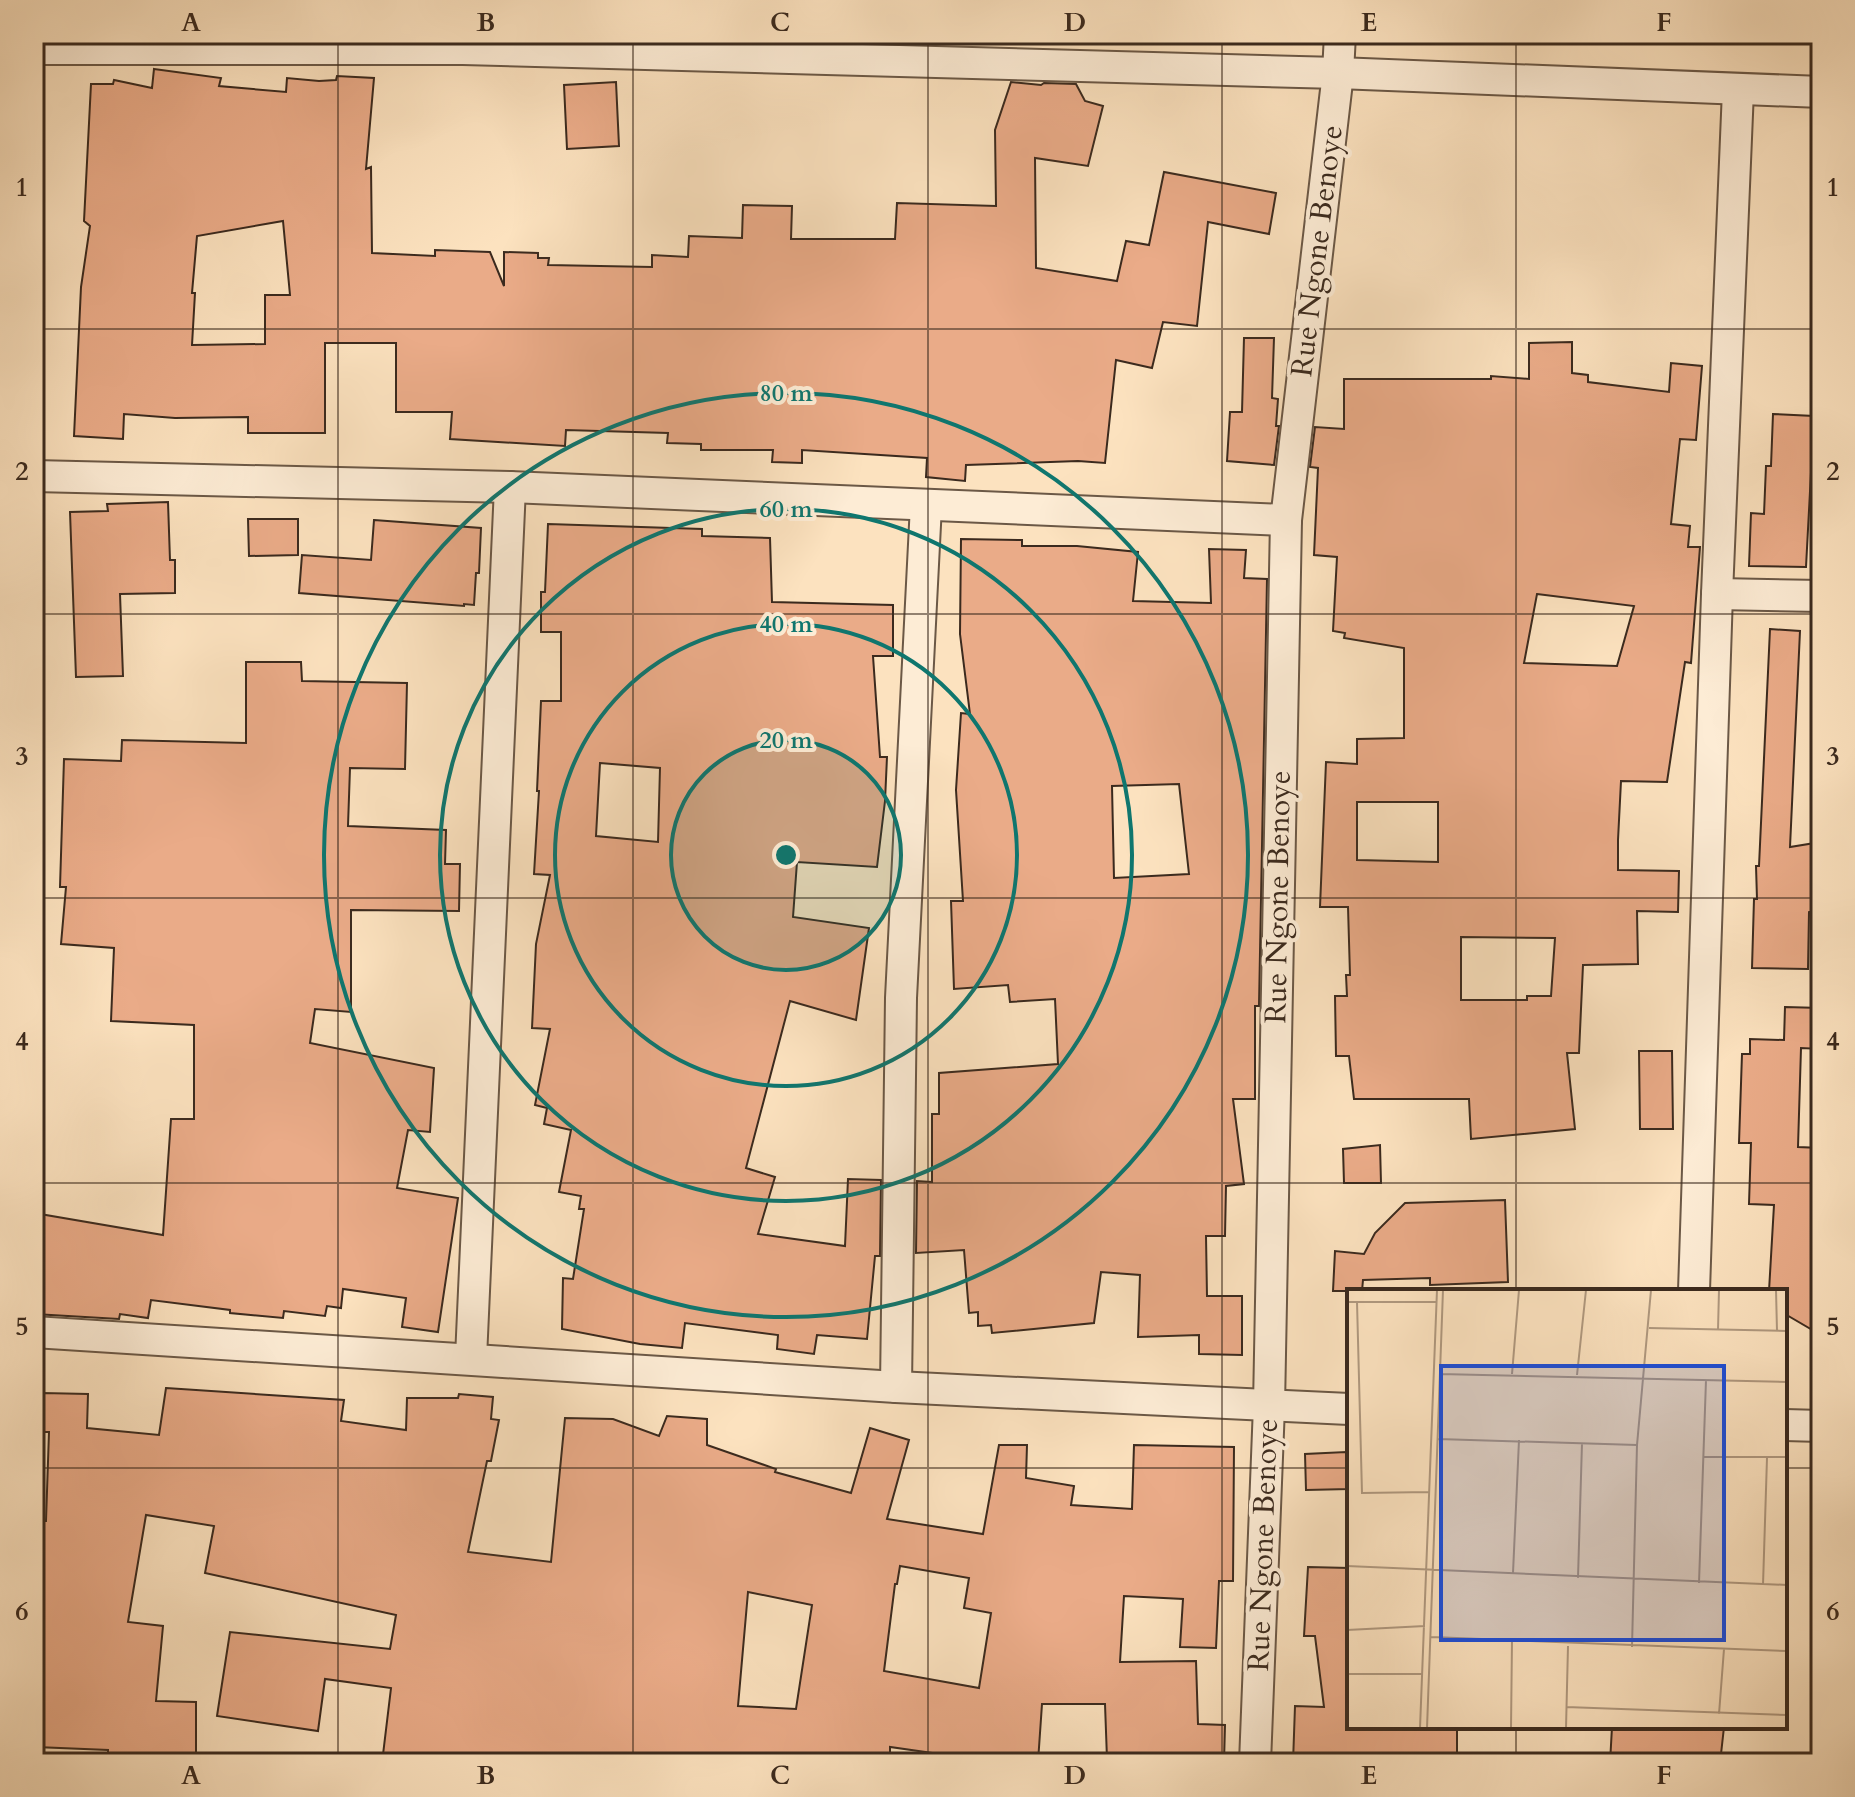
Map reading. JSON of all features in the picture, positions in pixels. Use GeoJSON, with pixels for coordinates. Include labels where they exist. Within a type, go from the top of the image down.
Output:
{"type":"FeatureCollection","features":[{"type":"Feature","properties":{"kind":"street","name":"Rue Ngone Benoye"},"geometry":{"type":"LineString","coordinates":[[1255,1763],[1269,1406],[1286,520],[1340,34]]}},
{"type":"Feature","properties":{"kind":"street"},"geometry":{"type":"LineString","coordinates":[[34,49],[464,42],[895,47],[1338,73],[1821,92]]}},
{"type":"Feature","properties":{"kind":"street"},"geometry":{"type":"LineString","coordinates":[[1694,1289],[1717,594],[1738,90]]}},
{"type":"Feature","properties":{"kind":"street"},"geometry":{"type":"LineString","coordinates":[[34,476],[510,487],[1286,520]]}},
{"type":"Feature","properties":{"kind":"street"},"geometry":{"type":"LineString","coordinates":[[471,1358],[510,487]]}},
{"type":"Feature","properties":{"kind":"street"},"geometry":{"type":"LineString","coordinates":[[896,1387],[901,998],[926,505]]}},
{"type":"Feature","properties":{"kind":"street"},"geometry":{"type":"LineString","coordinates":[[1717,594],[1821,596]]}},
{"type":"Feature","properties":{"kind":"street"},"geometry":{"type":"LineString","coordinates":[[34,1332],[896,1387],[1347,1409]]}},
{"type":"Feature","properties":{"kind":"street"},"geometry":{"type":"LineString","coordinates":[[1787,1425],[1821,1426]]}},
{"type":"Feature","properties":{"kind":"building"},"geometry":{"type":"Polygon","coordinates":[[[154,69],[221,78],[219,86],[286,92],[287,78],[319,81],[336,80],[337,76],[374,78],[366,169],[371,167],[372,253],[435,256],[435,250],[490,252],[504,286],[504,252],[538,253],[538,258],[549,258],[548,265],[652,267],[652,255],[688,257],[689,236],[742,238],[743,205],[792,206],[791,239],[895,239],[897,203],[996,206],[995,130],[1011,82],[1076,84],[1085,101],[1103,106],[1088,166],[1035,158],[1036,268],[1117,281],[1126,241],[1149,245],[1164,172],[1276,193],[1269,234],[1208,222],[1197,326],[1163,322],[1152,368],[1116,360],[1105,463],[966,465],[965,481],[926,477],[927,458],[802,450],[802,463],[772,462],[773,450],[701,450],[701,444],[667,443],[668,433],[566,430],[565,446],[450,439],[452,412],[396,412],[396,343],[325,343],[325,433],[248,433],[248,417],[175,418],[124,414],[123,439],[74,436],[81,287],[90,226],[84,221],[91,84],[113,84],[114,80],[152,88],[154,69]],[[283,221],[197,236],[192,345],[265,344],[265,295],[290,295],[283,221]]]}},
{"type":"Feature","properties":{"kind":"building"},"geometry":{"type":"Polygon","coordinates":[[[616,82],[619,146],[567,149],[564,85],[616,82]]]}},
{"type":"Feature","properties":{"kind":"building"},"geometry":{"type":"Polygon","coordinates":[[[1244,338],[1274,338],[1272,398],[1278,399],[1276,426],[1279,426],[1274,465],[1227,461],[1230,412],[1242,412],[1244,338]]]}},
{"type":"Feature","properties":{"kind":"building"},"geometry":{"type":"Polygon","coordinates":[[[1572,342],[1572,373],[1588,375],[1588,382],[1669,392],[1671,363],[1702,366],[1696,440],[1680,439],[1671,524],[1690,526],[1688,547],[1700,547],[1691,663],[1685,662],[1667,782],[1621,781],[1618,840],[1618,870],[1679,871],[1678,912],[1637,911],[1638,964],[1583,965],[1579,1053],[1567,1053],[1575,1129],[1471,1139],[1469,1099],[1354,1099],[1349,1056],[1336,1056],[1335,996],[1347,996],[1346,975],[1350,975],[1348,907],[1320,907],[1326,762],[1357,764],[1357,739],[1404,738],[1404,648],[1344,638],[1345,633],[1333,631],[1337,557],[1314,555],[1318,468],[1310,467],[1315,427],[1344,429],[1344,379],[1491,379],[1491,376],[1529,379],[1529,343],[1572,342]],[[1537,594],[1524,663],[1617,666],[1634,606],[1537,594]],[[1357,802],[1357,860],[1438,862],[1438,802],[1357,802]],[[1461,937],[1461,1000],[1527,1000],[1527,996],[1551,996],[1555,938],[1461,937]]]}},
{"type":"Feature","properties":{"kind":"building"},"geometry":{"type":"Polygon","coordinates":[[[1773,414],[1814,416],[1806,567],[1749,566],[1751,513],[1764,514],[1766,466],[1771,466],[1773,414]]]}},
{"type":"Feature","properties":{"kind":"building"},"geometry":{"type":"Polygon","coordinates":[[[168,502],[170,560],[175,560],[175,593],[120,594],[123,676],[76,677],[70,512],[108,511],[107,504],[168,502]]]}},
{"type":"Feature","properties":{"kind":"building"},"geometry":{"type":"Polygon","coordinates":[[[248,519],[298,519],[298,555],[249,556],[248,519]]]}},
{"type":"Feature","properties":{"kind":"building"},"geometry":{"type":"Polygon","coordinates":[[[374,520],[481,528],[474,605],[299,593],[302,555],[371,560],[374,520]]]}},
{"type":"Feature","properties":{"kind":"building"},"geometry":{"type":"Polygon","coordinates":[[[548,524],[702,529],[702,536],[770,538],[772,602],[893,605],[893,656],[873,656],[880,757],[887,757],[877,867],[797,862],[793,917],[869,928],[856,1020],[790,1001],[746,1168],[775,1177],[758,1234],[845,1246],[848,1179],[881,1180],[880,1256],[875,1256],[867,1339],[817,1335],[814,1354],[777,1349],[778,1335],[685,1323],[682,1348],[640,1344],[562,1329],[563,1278],[573,1279],[584,1209],[579,1209],[581,1196],[559,1192],[571,1130],[544,1124],[547,1108],[535,1105],[550,1029],[532,1028],[536,944],[550,875],[534,874],[541,701],[561,701],[561,632],[541,632],[541,592],[545,592],[548,524]],[[600,763],[596,836],[658,842],[660,768],[600,763]]]}},
{"type":"Feature","properties":{"kind":"building"},"geometry":{"type":"Polygon","coordinates":[[[961,539],[1022,540],[1022,546],[1077,546],[1138,552],[1133,601],[1211,603],[1209,549],[1246,550],[1244,578],[1267,579],[1255,1099],[1233,1099],[1244,1184],[1226,1186],[1225,1236],[1206,1236],[1207,1296],[1242,1296],[1242,1355],[1199,1354],[1199,1335],[1138,1337],[1140,1275],[1101,1272],[1094,1323],[992,1333],[991,1325],[978,1326],[978,1312],[969,1313],[964,1250],[916,1253],[917,1181],[932,1182],[932,1114],[939,1114],[939,1073],[1058,1064],[1055,999],[1010,1002],[1008,985],[954,989],[951,901],[963,901],[956,790],[961,713],[970,714],[960,634],[961,539]],[[1179,784],[1112,786],[1114,878],[1189,874],[1179,784]]]}},
{"type":"Feature","properties":{"kind":"building"},"geometry":{"type":"Polygon","coordinates":[[[1770,629],[1800,631],[1790,847],[1821,842],[1821,910],[1809,912],[1808,969],[1752,968],[1770,629]]]}},
{"type":"Feature","properties":{"kind":"building"},"geometry":{"type":"Polygon","coordinates":[[[246,662],[301,662],[302,681],[407,683],[405,769],[350,768],[348,826],[446,830],[445,864],[460,864],[459,911],[351,910],[351,1012],[315,1009],[310,1043],[434,1068],[430,1132],[408,1130],[397,1188],[458,1198],[438,1332],[402,1327],[406,1298],[343,1289],[341,1308],[327,1306],[325,1316],[284,1311],[283,1318],[151,1300],[148,1318],[120,1314],[119,1319],[34,1314],[34,1213],[163,1235],[171,1119],[194,1119],[194,1025],[111,1021],[114,948],[61,944],[66,887],[60,887],[64,759],[121,761],[122,740],[246,743],[246,662]]]}},
{"type":"Feature","properties":{"kind":"building"},"geometry":{"type":"Polygon","coordinates":[[[1785,1007],[1821,1008],[1821,1049],[1801,1048],[1798,1147],[1821,1148],[1821,1335],[1787,1315],[1787,1289],[1769,1289],[1774,1205],[1749,1204],[1751,1143],[1739,1143],[1742,1054],[1750,1054],[1750,1039],[1784,1040],[1785,1007]]]}},
{"type":"Feature","properties":{"kind":"building"},"geometry":{"type":"Polygon","coordinates":[[[1639,1051],[1672,1051],[1673,1129],[1640,1129],[1639,1051]]]}},
{"type":"Feature","properties":{"kind":"building"},"geometry":{"type":"Polygon","coordinates":[[[1380,1145],[1381,1183],[1344,1183],[1343,1149],[1380,1145]]]}},
{"type":"Feature","properties":{"kind":"building"},"geometry":{"type":"Polygon","coordinates":[[[1505,1200],[1508,1282],[1430,1285],[1430,1278],[1363,1280],[1362,1289],[1333,1291],[1335,1251],[1364,1254],[1375,1233],[1405,1203],[1505,1200]]]}},
{"type":"Feature","properties":{"kind":"building"},"geometry":{"type":"Polygon","coordinates":[[[166,1388],[344,1400],[341,1421],[406,1430],[407,1398],[458,1398],[459,1394],[493,1397],[491,1419],[499,1420],[468,1552],[551,1562],[565,1418],[613,1419],[659,1436],[667,1416],[707,1419],[707,1445],[776,1469],[775,1472],[851,1493],[870,1428],[909,1440],[887,1519],[983,1534],[999,1445],[1027,1445],[1026,1478],[1074,1486],[1071,1505],[1132,1509],[1134,1445],[1234,1447],[1233,1581],[1219,1581],[1216,1648],[1180,1647],[1183,1599],[1124,1596],[1120,1662],[1196,1661],[1198,1724],[1225,1725],[1224,1763],[1122,1763],[1122,1758],[1107,1759],[1105,1704],[1042,1704],[1038,1762],[1032,1763],[989,1763],[890,1747],[890,1763],[382,1763],[391,1688],[325,1679],[318,1731],[217,1716],[230,1632],[390,1649],[396,1615],[205,1573],[214,1526],[146,1515],[128,1622],[163,1626],[156,1701],[196,1702],[196,1754],[108,1754],[108,1750],[36,1747],[44,1580],[39,1580],[41,1521],[46,1521],[49,1432],[40,1432],[43,1393],[88,1394],[87,1428],[159,1435],[166,1388]],[[900,1566],[884,1671],[979,1688],[991,1613],[964,1608],[969,1578],[900,1566]],[[748,1592],[738,1706],[796,1709],[812,1605],[748,1592]]]}},
{"type":"Feature","properties":{"kind":"building"},"geometry":{"type":"Polygon","coordinates":[[[1346,1452],[1347,1489],[1306,1490],[1305,1454],[1346,1452]]]}},
{"type":"Feature","properties":{"kind":"building"},"geometry":{"type":"Polygon","coordinates":[[[1308,1567],[1347,1568],[1347,1729],[1457,1729],[1457,1763],[1293,1763],[1295,1706],[1324,1707],[1315,1636],[1304,1636],[1308,1567]]]}},
{"type":"Feature","properties":{"kind":"building"},"geometry":{"type":"Polygon","coordinates":[[[1612,1729],[1724,1729],[1720,1763],[1610,1763],[1612,1729]]]}}]}
